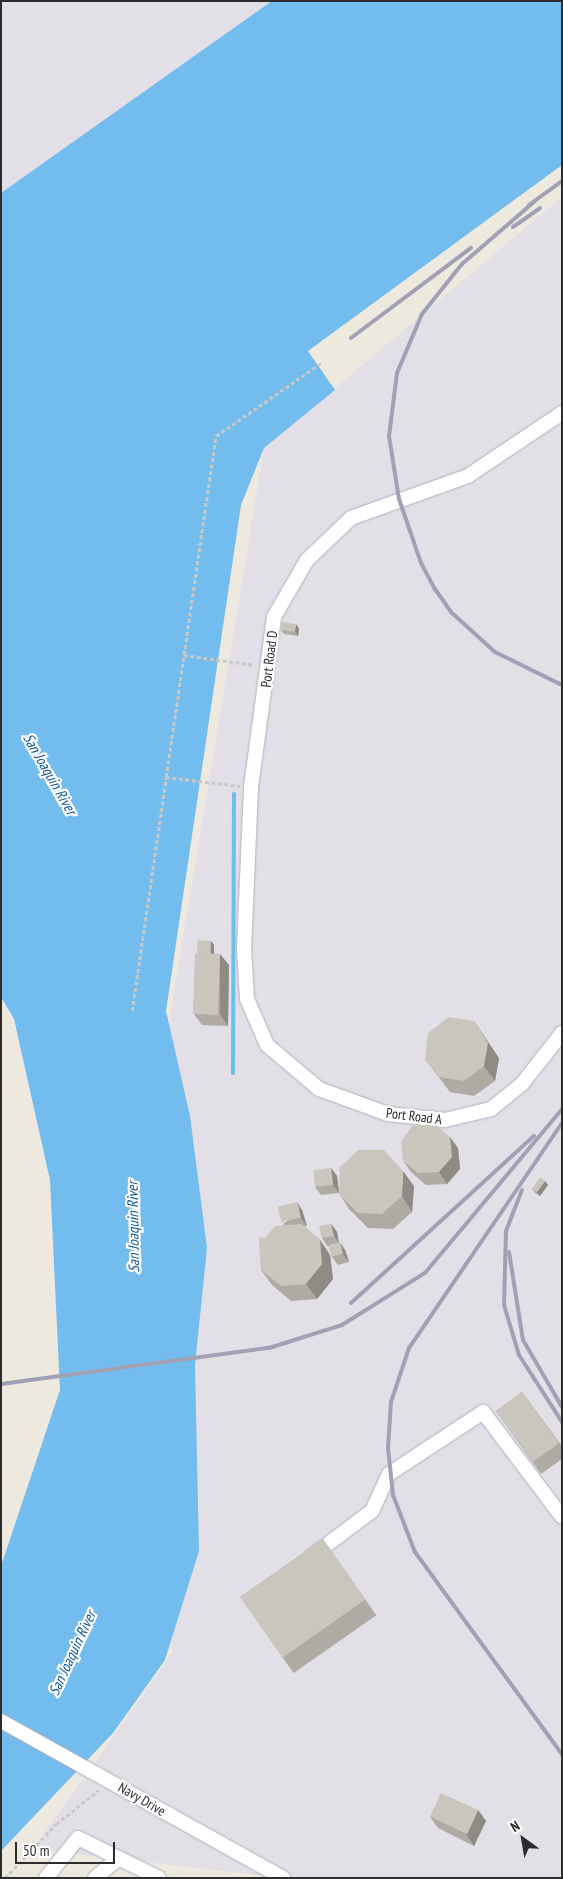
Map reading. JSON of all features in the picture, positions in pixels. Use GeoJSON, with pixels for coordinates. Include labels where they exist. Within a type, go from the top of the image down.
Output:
{"type":"FeatureCollection","features":[{"type":"Feature","properties":{"kind":"street","name":"Port Road D"},"geometry":{"type":"LineString","coordinates":[[259,1032],[247,999],[244,947],[251,788],[269,667],[274,617],[307,560],[334,530],[374,507],[468,476],[562,413]]}},
{"type":"Feature","properties":{"kind":"street","name":"Port Road A"},"geometry":{"type":"LineString","coordinates":[[259,1032],[291,1069],[331,1095],[388,1114],[445,1120],[471,1117],[501,1103],[562,1033]]}},
{"type":"Feature","properties":{"kind":"street"},"geometry":{"type":"LineString","coordinates":[[302,1564],[372,1511],[389,1474],[483,1412],[562,1518]]}},
{"type":"Feature","properties":{"kind":"street","name":"Navy Drive"},"geometry":{"type":"LineString","coordinates":[[1,1721],[283,1878]]}},
{"type":"Feature","properties":{"kind":"street"},"geometry":{"type":"LineString","coordinates":[[46,1878],[78,1838],[159,1878]]}},
{"type":"Feature","properties":{"kind":"street"},"geometry":{"type":"LineString","coordinates":[[95,1878],[118,1859]]}},
{"type":"Feature","properties":{"kind":"path"},"geometry":{"type":"LineString","coordinates":[[132,1011],[216,436],[321,363]]}},
{"type":"Feature","properties":{"kind":"path"},"geometry":{"type":"LineString","coordinates":[[184,655],[269,667]]}},
{"type":"Feature","properties":{"kind":"path"},"geometry":{"type":"LineString","coordinates":[[166,777],[251,788]]}},
{"type":"Feature","properties":{"kind":"path"},"geometry":{"type":"LineString","coordinates":[[5,1878],[56,1824],[110,1781]]}},
{"type":"Feature","properties":{"kind":"shaded area"},"geometry":{"type":"Polygon","coordinates":[[[1,1],[316,1],[1,197],[1,1]]]}},
{"type":"Feature","properties":{"kind":"shaded area"},"geometry":{"type":"Polygon","coordinates":[[[562,197],[562,1878],[283,1878],[33,1849],[172,1654],[165,1267],[169,1023],[264,448],[562,197]]]}},
{"type":"Feature","properties":{"kind":"water","name":"San Joaquin River"},"geometry":{"type":"Polygon","coordinates":[[[272,1],[562,1],[562,165],[308,351],[335,390],[264,448],[241,505],[166,1011],[190,1116],[207,1248],[195,1365],[199,1551],[165,1660],[113,1733],[1,1851],[1,1566],[60,1390],[50,1180],[14,1019],[1,997],[1,193],[272,1]]]}},
{"type":"Feature","properties":{"kind":"building"},"geometry":{"type":"Polygon","coordinates":[[[282,622],[296,624],[295,632],[281,630],[282,622]]]}},
{"type":"Feature","properties":{"kind":"building"},"geometry":{"type":"Polygon","coordinates":[[[198,940],[211,941],[210,954],[197,953],[198,940]]]}},
{"type":"Feature","properties":{"kind":"building"},"geometry":{"type":"Polygon","coordinates":[[[195,953],[220,954],[218,1015],[193,1014],[195,953]]]}},
{"type":"Feature","properties":{"kind":"building"},"geometry":{"type":"Polygon","coordinates":[[[449,1017],[474,1021],[488,1043],[484,1066],[464,1081],[439,1077],[425,1059],[428,1033],[449,1017]]]}},
{"type":"Feature","properties":{"kind":"building"},"geometry":{"type":"Polygon","coordinates":[[[435,1124],[450,1137],[452,1157],[439,1172],[418,1173],[403,1161],[401,1142],[412,1126],[435,1124]]]}},
{"type":"Feature","properties":{"kind":"building"},"geometry":{"type":"Polygon","coordinates":[[[358,1150],[384,1150],[403,1171],[402,1196],[382,1214],[358,1213],[339,1194],[340,1167],[358,1150]]]}},
{"type":"Feature","properties":{"kind":"building"},"geometry":{"type":"Polygon","coordinates":[[[331,1168],[333,1185],[315,1187],[313,1170],[331,1168]]]}},
{"type":"Feature","properties":{"kind":"building"},"geometry":{"type":"Polygon","coordinates":[[[540,1177],[545,1181],[537,1192],[532,1189],[540,1177]]]}},
{"type":"Feature","properties":{"kind":"building"},"geometry":{"type":"Polygon","coordinates":[[[297,1202],[301,1218],[281,1222],[278,1207],[297,1202]]]}},
{"type":"Feature","properties":{"kind":"building"},"geometry":{"type":"Polygon","coordinates":[[[301,1224],[320,1240],[322,1264],[306,1284],[281,1286],[261,1270],[259,1245],[275,1226],[301,1224]]]}},
{"type":"Feature","properties":{"kind":"building"},"geometry":{"type":"Polygon","coordinates":[[[331,1224],[334,1236],[322,1238],[319,1226],[331,1224]]]}},
{"type":"Feature","properties":{"kind":"building"},"geometry":{"type":"Polygon","coordinates":[[[259,1237],[265,1238],[259,1245],[259,1237]]]}},
{"type":"Feature","properties":{"kind":"building"},"geometry":{"type":"Polygon","coordinates":[[[340,1242],[343,1254],[332,1256],[329,1245],[340,1242]]]}},
{"type":"Feature","properties":{"kind":"building"},"geometry":{"type":"Polygon","coordinates":[[[522,1392],[559,1443],[533,1462],[496,1411],[522,1392]]]}},
{"type":"Feature","properties":{"kind":"building"},"geometry":{"type":"Polygon","coordinates":[[[323,1539],[365,1600],[283,1658],[240,1597],[323,1539]]]}},
{"type":"Feature","properties":{"kind":"building"},"geometry":{"type":"Polygon","coordinates":[[[441,1793],[478,1810],[467,1834],[430,1817],[441,1793]]]}},
{"type":"Feature","properties":{"kind":"waterway"},"geometry":{"type":"LineString","coordinates":[[233,1073],[234,794]]}},
{"type":"Feature","properties":{"kind":"railway"},"geometry":{"type":"LineString","coordinates":[[529,205],[562,181]]}},
{"type":"Feature","properties":{"kind":"railway"},"geometry":{"type":"LineString","coordinates":[[535,201],[462,264],[422,314],[397,373],[389,436],[399,499],[421,563],[435,589],[452,613],[495,652],[562,685]]}},
{"type":"Feature","properties":{"kind":"railway"},"geometry":{"type":"LineString","coordinates":[[513,227],[540,208]]}},
{"type":"Feature","properties":{"kind":"railway"},"geometry":{"type":"LineString","coordinates":[[351,338],[471,248]]}},
{"type":"Feature","properties":{"kind":"railway"},"geometry":{"type":"LineString","coordinates":[[1,1384],[269,1348],[342,1325],[425,1273],[562,1109]]}},
{"type":"Feature","properties":{"kind":"railway"},"geometry":{"type":"LineString","coordinates":[[562,1123],[409,1348],[391,1402],[388,1448],[393,1495],[415,1552],[562,1754]]}},
{"type":"Feature","properties":{"kind":"railway"},"geometry":{"type":"LineString","coordinates":[[351,1303],[534,1136]]}},
{"type":"Feature","properties":{"kind":"railway"},"geometry":{"type":"LineString","coordinates":[[522,1190],[506,1231],[504,1305],[519,1355],[562,1422]]}},
{"type":"Feature","properties":{"kind":"railway"},"geometry":{"type":"LineString","coordinates":[[509,1252],[523,1340],[562,1407]]}}]}
